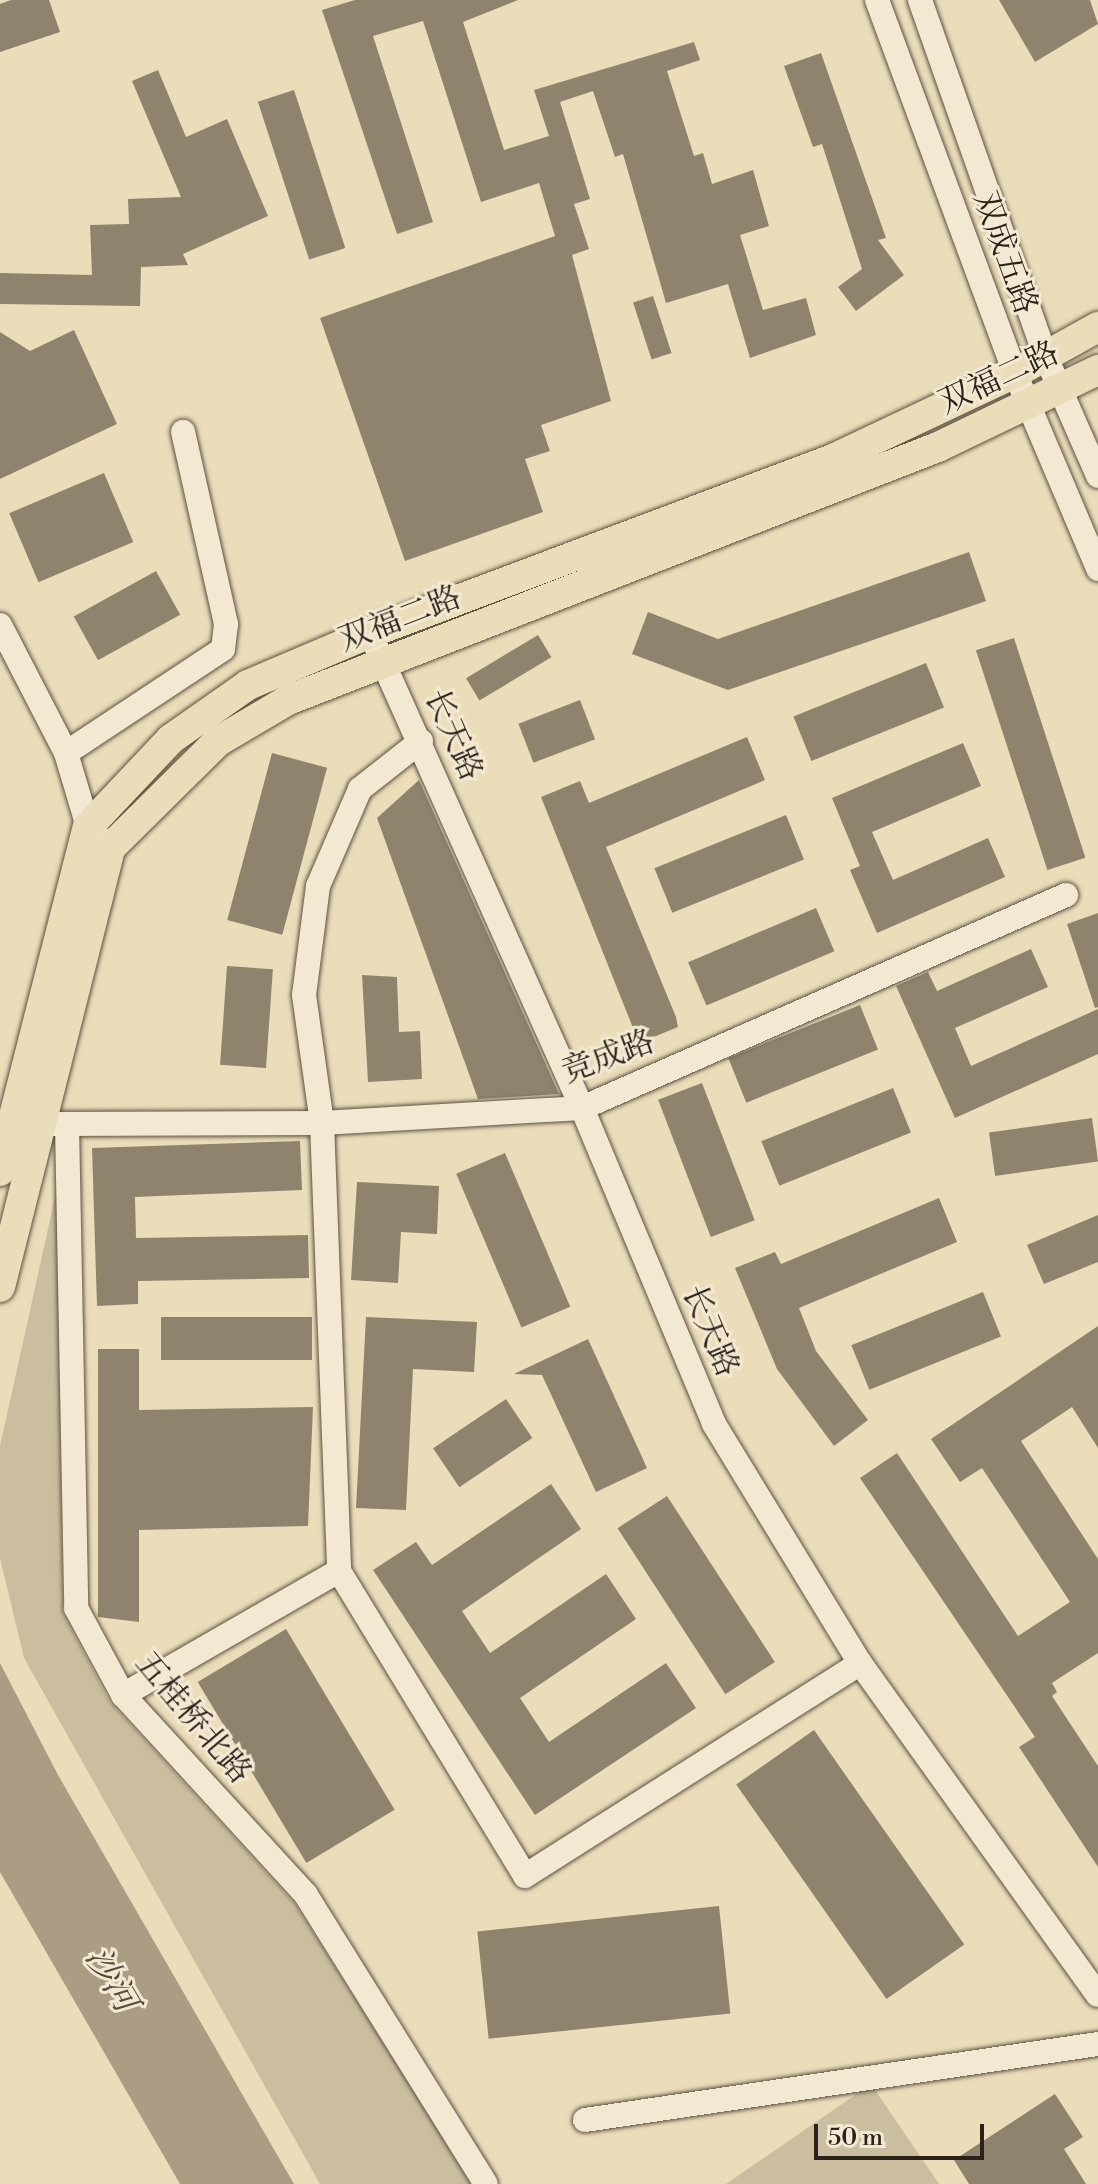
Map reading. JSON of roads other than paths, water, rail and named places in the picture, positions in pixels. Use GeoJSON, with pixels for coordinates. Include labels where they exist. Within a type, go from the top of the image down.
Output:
{"type":"FeatureCollection","features":[{"type":"Feature","properties":{"kind":"main road","name":"双福二路"},"geometry":{"type":"LineString","coordinates":[[39,1126],[88,827],[171,739],[204,714],[248,685],[370,633],[833,459],[1015,373],[1098,327]]}},
{"type":"Feature","properties":{"kind":"main road","name":"双福二路"},"geometry":{"type":"LineString","coordinates":[[0,1287],[110,848],[217,742],[288,700],[1028,407],[1098,370]]}},
{"type":"Feature","properties":{"kind":"main road"},"geometry":{"type":"LineString","coordinates":[[0,1171],[39,1126]]}},
{"type":"Feature","properties":{"kind":"street","name":"双成五路"},"geometry":{"type":"LineString","coordinates":[[877,0],[1028,407],[1098,569]]}},
{"type":"Feature","properties":{"kind":"street","name":"双成五路"},"geometry":{"type":"LineString","coordinates":[[920,0],[1045,355],[1098,476]]}},
{"type":"Feature","properties":{"kind":"street"},"geometry":{"type":"LineString","coordinates":[[66,753],[223,649],[226,624],[183,432]]}},
{"type":"Feature","properties":{"kind":"street"},"geometry":{"type":"LineString","coordinates":[[0,625],[66,753],[88,827],[110,848]]}},
{"type":"Feature","properties":{"kind":"street","name":"长天路"},"geometry":{"type":"LineString","coordinates":[[370,633],[421,741],[582,1108],[714,1424],[860,1663],[1098,1995]]}},
{"type":"Feature","properties":{"kind":"street"},"geometry":{"type":"LineString","coordinates":[[421,741],[360,789],[318,886],[304,995],[322,1123],[339,1571],[525,1876],[860,1663]]}},
{"type":"Feature","properties":{"kind":"street","name":"竞成路"},"geometry":{"type":"LineString","coordinates":[[39,1126],[322,1123],[582,1108],[1066,895]]}},
{"type":"Feature","properties":{"kind":"street","name":"五桂桥北路"},"geometry":{"type":"LineString","coordinates":[[39,1126],[76,1608],[123,1695],[306,1895],[486,2184]]}},
{"type":"Feature","properties":{"kind":"street"},"geometry":{"type":"LineString","coordinates":[[123,1695],[339,1571]]}},
{"type":"Feature","properties":{"kind":"street"},"geometry":{"type":"LineString","coordinates":[[585,2120],[1098,2044]]}},
{"type":"Feature","properties":{"kind":"water","name":"沙河"},"geometry":{"type":"Polygon","coordinates":[[[0,1663],[58,1775],[294,2184],[180,2184],[0,1872],[0,1663]]]}}]}
